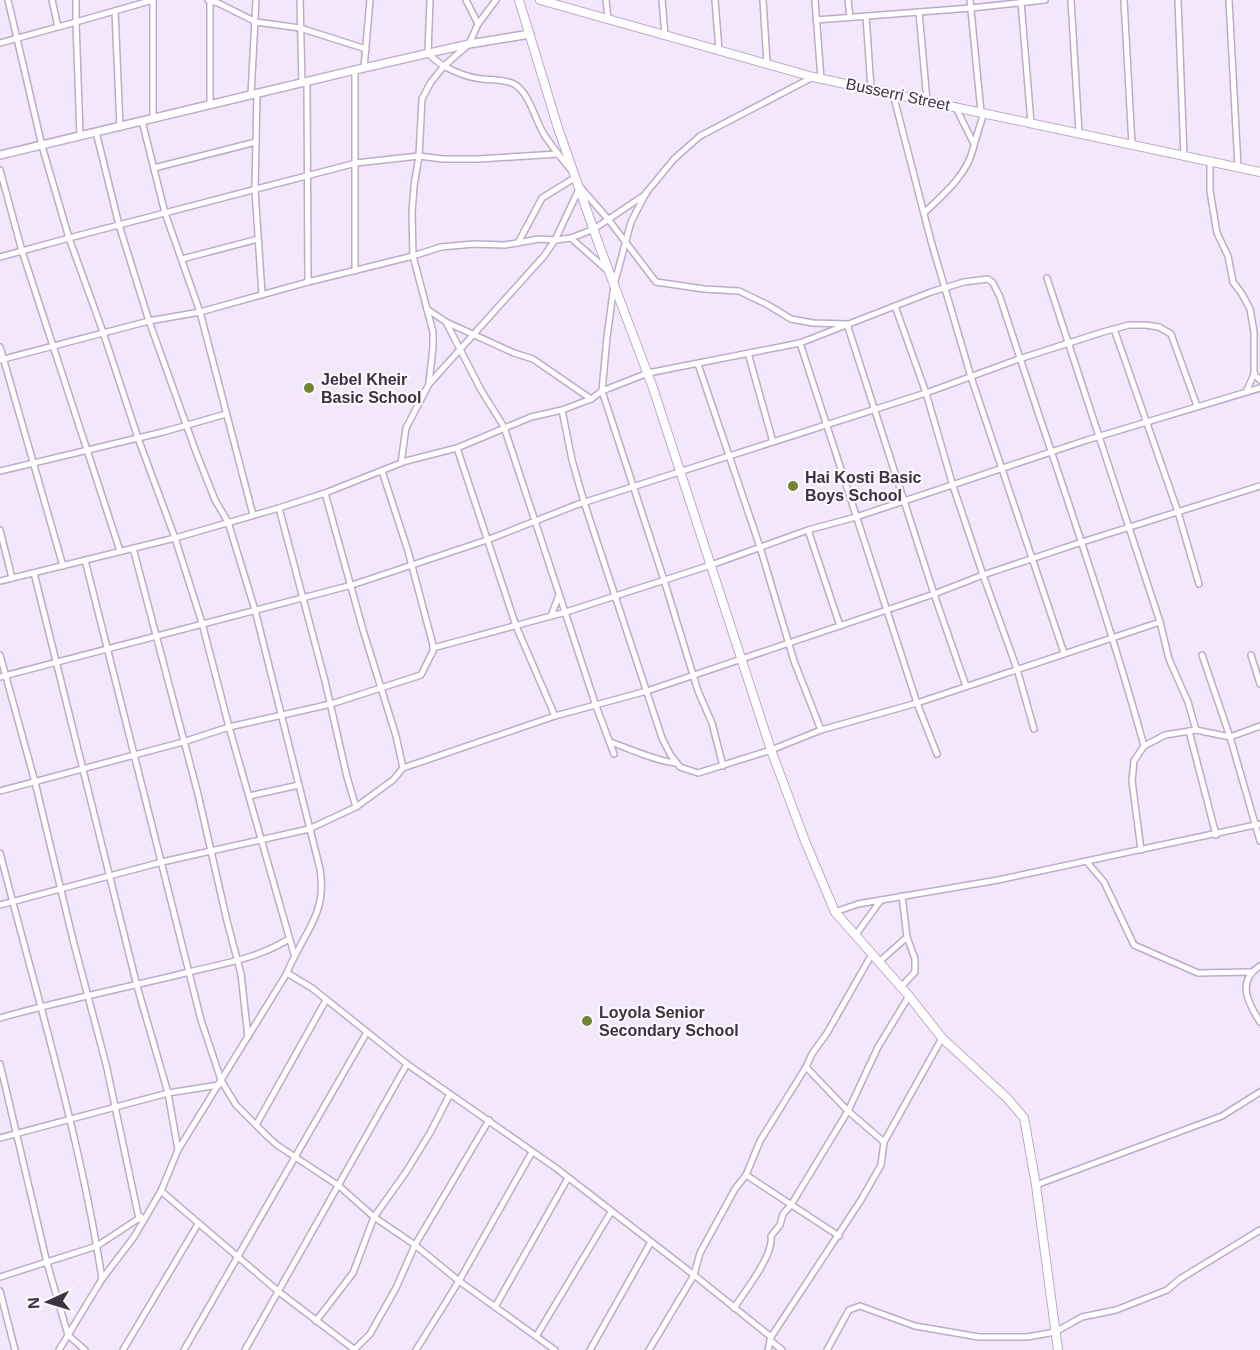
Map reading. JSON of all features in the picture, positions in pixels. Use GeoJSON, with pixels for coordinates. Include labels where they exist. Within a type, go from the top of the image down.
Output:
{"type":"FeatureCollection","features":[{"type":"Feature","properties":{"kind":"main road"},"geometry":{"type":"LineString","coordinates":[[519,0],[558,128],[648,374],[771,750],[805,841],[835,912],[909,996],[942,1038],[1007,1098],[1024,1118],[1036,1185],[1058,1350]]}},
{"type":"Feature","properties":{"kind":"main road","name":"Busserri Street"},"geometry":{"type":"LineString","coordinates":[[540,0],[556,2],[817,78],[1260,172]]}},
{"type":"Feature","properties":{"kind":"street"},"geometry":{"type":"LineString","coordinates":[[8,0],[42,146],[69,238],[104,332],[202,623],[260,839],[294,954]]}},
{"type":"Feature","properties":{"kind":"street"},"geometry":{"type":"LineString","coordinates":[[52,0],[58,27]]}},
{"type":"Feature","properties":{"kind":"street"},"geometry":{"type":"LineString","coordinates":[[76,0],[80,136]]}},
{"type":"Feature","properties":{"kind":"street"},"geometry":{"type":"LineString","coordinates":[[0,43],[153,0],[153,118]]}},
{"type":"Feature","properties":{"kind":"street"},"geometry":{"type":"LineString","coordinates":[[210,105],[209,0],[256,22],[300,27],[366,48]]}},
{"type":"Feature","properties":{"kind":"street"},"geometry":{"type":"LineString","coordinates":[[256,0],[255,190],[262,294]]}},
{"type":"Feature","properties":{"kind":"street"},"geometry":{"type":"LineString","coordinates":[[300,0],[307,176],[308,282]]}},
{"type":"Feature","properties":{"kind":"street"},"geometry":{"type":"LineString","coordinates":[[362,0],[370,1],[364,68]]}},
{"type":"Feature","properties":{"kind":"street"},"geometry":{"type":"LineString","coordinates":[[430,0],[428,53],[444,66],[478,78],[516,85],[525,97],[544,135],[577,178],[550,191],[542,198],[518,243]]}},
{"type":"Feature","properties":{"kind":"street"},"geometry":{"type":"LineString","coordinates":[[466,0],[478,24]]}},
{"type":"Feature","properties":{"kind":"street"},"geometry":{"type":"LineString","coordinates":[[429,384],[434,347],[433,332],[413,256],[412,213],[423,99],[431,82],[444,66],[469,44],[478,24],[496,0]]}},
{"type":"Feature","properties":{"kind":"street"},"geometry":{"type":"LineString","coordinates":[[606,0],[608,19]]}},
{"type":"Feature","properties":{"kind":"street"},"geometry":{"type":"LineString","coordinates":[[662,0],[665,35]]}},
{"type":"Feature","properties":{"kind":"street"},"geometry":{"type":"LineString","coordinates":[[715,0],[719,50]]}},
{"type":"Feature","properties":{"kind":"street"},"geometry":{"type":"LineString","coordinates":[[763,0],[767,63]]}},
{"type":"Feature","properties":{"kind":"street"},"geometry":{"type":"LineString","coordinates":[[723,766],[712,723],[693,674],[602,391],[614,285],[631,222],[646,193],[674,159],[700,136],[817,78],[814,0]]}},
{"type":"Feature","properties":{"kind":"street"},"geometry":{"type":"LineString","coordinates":[[848,0],[850,17]]}},
{"type":"Feature","properties":{"kind":"street"},"geometry":{"type":"LineString","coordinates":[[924,213],[948,190],[963,170],[973,149],[982,112],[970,0]]}},
{"type":"Feature","properties":{"kind":"street"},"geometry":{"type":"LineString","coordinates":[[816,20],[1045,0]]}},
{"type":"Feature","properties":{"kind":"street"},"geometry":{"type":"LineString","coordinates":[[1071,0],[1079,133]]}},
{"type":"Feature","properties":{"kind":"street"},"geometry":{"type":"LineString","coordinates":[[1125,0],[1132,145]]}},
{"type":"Feature","properties":{"kind":"street"},"geometry":{"type":"LineString","coordinates":[[1178,0],[1184,156]]}},
{"type":"Feature","properties":{"kind":"street"},"geometry":{"type":"LineString","coordinates":[[1229,0],[1238,167]]}},
{"type":"Feature","properties":{"kind":"street"},"geometry":{"type":"LineString","coordinates":[[1021,1],[1031,123]]}},
{"type":"Feature","properties":{"kind":"street"},"geometry":{"type":"LineString","coordinates":[[115,11],[120,127]]}},
{"type":"Feature","properties":{"kind":"street"},"geometry":{"type":"LineString","coordinates":[[919,12],[927,101]]}},
{"type":"Feature","properties":{"kind":"street"},"geometry":{"type":"LineString","coordinates":[[866,16],[872,89]]}},
{"type":"Feature","properties":{"kind":"street"},"geometry":{"type":"LineString","coordinates":[[0,155],[428,53],[530,34]]}},
{"type":"Feature","properties":{"kind":"street"},"geometry":{"type":"LineString","coordinates":[[355,70],[355,271]]}},
{"type":"Feature","properties":{"kind":"street"},"geometry":{"type":"LineString","coordinates":[[893,94],[971,377],[1000,469],[1064,653]]}},
{"type":"Feature","properties":{"kind":"street"},"geometry":{"type":"LineString","coordinates":[[955,106],[973,142]]}},
{"type":"Feature","properties":{"kind":"street"},"geometry":{"type":"LineString","coordinates":[[142,121],[165,213],[200,312],[253,515]]}},
{"type":"Feature","properties":{"kind":"street"},"geometry":{"type":"LineString","coordinates":[[59,1350],[102,1279],[134,1237],[161,1191],[178,1150],[287,973],[294,954],[318,909],[321,895],[320,869],[255,610],[228,522],[215,500],[149,321],[119,225],[96,132]]}},
{"type":"Feature","properties":{"kind":"street"},"geometry":{"type":"LineString","coordinates":[[154,168],[256,142]]}},
{"type":"Feature","properties":{"kind":"street"},"geometry":{"type":"LineString","coordinates":[[0,258],[356,163],[419,156],[478,159],[558,154]]}},
{"type":"Feature","properties":{"kind":"street"},"geometry":{"type":"LineString","coordinates":[[1210,161],[1210,191],[1217,233],[1228,256],[1233,282],[1250,309],[1254,332],[1254,374],[1247,390]]}},
{"type":"Feature","properties":{"kind":"street"},"geometry":{"type":"LineString","coordinates":[[0,170],[22,251],[120,551]]}},
{"type":"Feature","properties":{"kind":"street"},"geometry":{"type":"LineString","coordinates":[[401,463],[406,428],[429,384],[544,256],[555,240],[580,187],[626,241],[656,282],[739,291],[791,319],[813,323],[847,324]]}},
{"type":"Feature","properties":{"kind":"street"},"geometry":{"type":"LineString","coordinates":[[2,359],[149,321],[200,312],[441,247],[474,244],[505,245],[539,239],[571,238],[594,229],[646,193]]}},
{"type":"Feature","properties":{"kind":"street"},"geometry":{"type":"LineString","coordinates":[[571,238],[609,272]]}},
{"type":"Feature","properties":{"kind":"street"},"geometry":{"type":"LineString","coordinates":[[182,259],[258,239]]}},
{"type":"Feature","properties":{"kind":"street"},"geometry":{"type":"LineString","coordinates":[[0,581],[175,538],[279,508],[325,493],[401,463],[457,448],[531,417],[562,410],[591,399],[602,391],[648,374],[800,342],[945,288],[982,278],[993,283],[1000,297],[1082,542],[1144,746]]}},
{"type":"Feature","properties":{"kind":"street"},"geometry":{"type":"LineString","coordinates":[[1047,278],[1160,622],[1173,669],[1185,695],[1196,730]]}},
{"type":"Feature","properties":{"kind":"street"},"geometry":{"type":"LineString","coordinates":[[895,306],[926,393],[953,486],[1017,669],[1034,729]]}},
{"type":"Feature","properties":{"kind":"street"},"geometry":{"type":"LineString","coordinates":[[427,309],[446,322],[514,353],[533,359],[591,399]]}},
{"type":"Feature","properties":{"kind":"street"},"geometry":{"type":"LineString","coordinates":[[446,322],[481,390],[504,427],[614,754]]}},
{"type":"Feature","properties":{"kind":"street"},"geometry":{"type":"LineString","coordinates":[[847,324],[966,687]]}},
{"type":"Feature","properties":{"kind":"street"},"geometry":{"type":"LineString","coordinates":[[3,676],[352,585],[487,540],[584,502],[926,393],[1019,359],[1129,325],[1159,327],[1171,334],[1197,406]]}},
{"type":"Feature","properties":{"kind":"street"},"geometry":{"type":"LineString","coordinates":[[1114,329],[1148,422],[1199,584]]}},
{"type":"Feature","properties":{"kind":"street"},"geometry":{"type":"LineString","coordinates":[[800,342],[917,703],[937,754]]}},
{"type":"Feature","properties":{"kind":"street"},"geometry":{"type":"LineString","coordinates":[[0,347],[63,566]]}},
{"type":"Feature","properties":{"kind":"street"},"geometry":{"type":"LineString","coordinates":[[748,353],[773,442]]}},
{"type":"Feature","properties":{"kind":"street"},"geometry":{"type":"LineString","coordinates":[[698,364],[760,547],[788,642],[821,730]]}},
{"type":"Feature","properties":{"kind":"street"},"geometry":{"type":"LineString","coordinates":[[1254,374],[1260,380]]}},
{"type":"Feature","properties":{"kind":"street"},"geometry":{"type":"LineString","coordinates":[[433,648],[566,612],[711,565],[808,530],[904,502],[1050,452],[1260,387]]}},
{"type":"Feature","properties":{"kind":"street"},"geometry":{"type":"LineString","coordinates":[[562,410],[572,460],[584,502],[662,738],[676,763]]}},
{"type":"Feature","properties":{"kind":"street"},"geometry":{"type":"LineString","coordinates":[[0,471],[187,426],[226,414]]}},
{"type":"Feature","properties":{"kind":"street"},"geometry":{"type":"LineString","coordinates":[[457,448],[516,626],[555,716]]}},
{"type":"Feature","properties":{"kind":"street"},"geometry":{"type":"LineString","coordinates":[[0,791],[183,742],[229,727],[331,704],[421,675],[433,648],[412,566],[382,471]]}},
{"type":"Feature","properties":{"kind":"street"},"geometry":{"type":"LineString","coordinates":[[0,905],[162,862],[309,829],[356,807],[393,780],[403,768],[555,716],[647,691],[888,610],[983,575],[1260,486]]}},
{"type":"Feature","properties":{"kind":"street"},"geometry":{"type":"LineString","coordinates":[[325,493],[363,630],[396,736],[403,768]]}},
{"type":"Feature","properties":{"kind":"street"},"geometry":{"type":"LineString","coordinates":[[279,508],[356,807]]}},
{"type":"Feature","properties":{"kind":"street"},"geometry":{"type":"LineString","coordinates":[[0,530],[12,578]]}},
{"type":"Feature","properties":{"kind":"street"},"geometry":{"type":"LineString","coordinates":[[808,530],[840,626]]}},
{"type":"Feature","properties":{"kind":"street"},"geometry":{"type":"LineString","coordinates":[[133,548],[212,851],[238,961],[248,1038]]}},
{"type":"Feature","properties":{"kind":"street"},"geometry":{"type":"LineString","coordinates":[[85,560],[201,1020],[220,1082],[236,1105],[277,1145],[339,1186],[374,1217],[555,1350]]}},
{"type":"Feature","properties":{"kind":"street"},"geometry":{"type":"LineString","coordinates":[[34,573],[137,986],[168,1093],[178,1150]]}},
{"type":"Feature","properties":{"kind":"street"},"geometry":{"type":"LineString","coordinates":[[552,616],[560,594]]}},
{"type":"Feature","properties":{"kind":"street"},"geometry":{"type":"LineString","coordinates":[[610,741],[662,762],[676,763],[689,771],[698,773],[771,750],[821,730],[917,703],[1112,636],[1160,622]]}},
{"type":"Feature","properties":{"kind":"street"},"geometry":{"type":"LineString","coordinates":[[0,655],[3,676],[35,782],[115,1106],[139,1219]]}},
{"type":"Feature","properties":{"kind":"street"},"geometry":{"type":"LineString","coordinates":[[1202,655],[1258,825],[1260,841]]}},
{"type":"Feature","properties":{"kind":"street"},"geometry":{"type":"LineString","coordinates":[[1251,655],[1260,684]]}},
{"type":"Feature","properties":{"kind":"street"},"geometry":{"type":"LineString","coordinates":[[1141,850],[1132,781],[1134,761],[1144,746],[1165,735],[1196,730],[1230,737],[1260,726]]}},
{"type":"Feature","properties":{"kind":"street"},"geometry":{"type":"LineString","coordinates":[[1189,731],[1216,835]]}},
{"type":"Feature","properties":{"kind":"street"},"geometry":{"type":"LineString","coordinates":[[249,796],[299,785]]}},
{"type":"Feature","properties":{"kind":"street"},"geometry":{"type":"LineString","coordinates":[[835,912],[858,904],[998,880],[1258,825]]}},
{"type":"Feature","properties":{"kind":"street"},"geometry":{"type":"LineString","coordinates":[[0,853],[69,1119],[102,1279]]}},
{"type":"Feature","properties":{"kind":"street"},"geometry":{"type":"LineString","coordinates":[[1087,862],[1104,882],[1134,945],[1198,973],[1251,972],[1260,966]]}},
{"type":"Feature","properties":{"kind":"street"},"geometry":{"type":"LineString","coordinates":[[901,987],[915,972],[915,959],[907,937],[902,896]]}},
{"type":"Feature","properties":{"kind":"street"},"geometry":{"type":"LineString","coordinates":[[855,936],[882,900]]}},
{"type":"Feature","properties":{"kind":"street"},"geometry":{"type":"LineString","coordinates":[[879,962],[907,937]]}},
{"type":"Feature","properties":{"kind":"street"},"geometry":{"type":"LineString","coordinates":[[0,1018],[40,1006],[137,986],[238,961],[269,951],[288,939]]}},
{"type":"Feature","properties":{"kind":"street"},"geometry":{"type":"LineString","coordinates":[[649,1350],[694,1275],[700,1253],[735,1189],[746,1176],[760,1141],[827,1033],[872,954]]}},
{"type":"Feature","properties":{"kind":"street"},"geometry":{"type":"LineString","coordinates":[[1251,972],[1246,984],[1247,995],[1260,1022]]}},
{"type":"Feature","properties":{"kind":"street"},"geometry":{"type":"LineString","coordinates":[[287,973],[312,988],[407,1064],[568,1178],[694,1275],[782,1350]]}},
{"type":"Feature","properties":{"kind":"street"},"geometry":{"type":"LineString","coordinates":[[734,1308],[766,1257],[773,1242],[771,1236],[780,1225],[783,1214],[791,1205],[848,1111],[878,1047],[909,996]]}},
{"type":"Feature","properties":{"kind":"street"},"geometry":{"type":"LineString","coordinates":[[256,1125],[326,1000]]}},
{"type":"Feature","properties":{"kind":"street"},"geometry":{"type":"LineString","coordinates":[[184,1350],[367,1032]]}},
{"type":"Feature","properties":{"kind":"street"},"geometry":{"type":"LineString","coordinates":[[768,1350],[770,1339],[839,1236],[881,1165],[884,1142],[942,1038]]}},
{"type":"Feature","properties":{"kind":"street"},"geometry":{"type":"LineString","coordinates":[[0,1064],[47,1263],[68,1335],[85,1350]]}},
{"type":"Feature","properties":{"kind":"street"},"geometry":{"type":"LineString","coordinates":[[245,1350],[407,1064]]}},
{"type":"Feature","properties":{"kind":"street"},"geometry":{"type":"LineString","coordinates":[[806,1067],[848,1111],[884,1142]]}},
{"type":"Feature","properties":{"kind":"street"},"geometry":{"type":"LineString","coordinates":[[0,1138],[115,1106],[220,1082]]}},
{"type":"Feature","properties":{"kind":"street"},"geometry":{"type":"LineString","coordinates":[[1036,1185],[1222,1116],[1260,1092]]}},
{"type":"Feature","properties":{"kind":"street"},"geometry":{"type":"LineString","coordinates":[[316,1321],[353,1272],[374,1217],[430,1134],[450,1094]]}},
{"type":"Feature","properties":{"kind":"street"},"geometry":{"type":"LineString","coordinates":[[161,1191],[279,1292],[354,1350],[370,1334],[396,1288],[415,1245],[489,1120]]}},
{"type":"Feature","properties":{"kind":"street"},"geometry":{"type":"LineString","coordinates":[[416,1350],[459,1281],[532,1152]]}},
{"type":"Feature","properties":{"kind":"street"},"geometry":{"type":"LineString","coordinates":[[746,1176],[839,1236]]}},
{"type":"Feature","properties":{"kind":"street"},"geometry":{"type":"LineString","coordinates":[[495,1307],[568,1178]]}},
{"type":"Feature","properties":{"kind":"street"},"geometry":{"type":"LineString","coordinates":[[537,1335],[611,1212]]}},
{"type":"Feature","properties":{"kind":"street"},"geometry":{"type":"LineString","coordinates":[[0,1277],[97,1246],[148,1213]]}},
{"type":"Feature","properties":{"kind":"street"},"geometry":{"type":"LineString","coordinates":[[123,1350],[198,1224]]}},
{"type":"Feature","properties":{"kind":"street"},"geometry":{"type":"LineString","coordinates":[[827,1350],[849,1310],[855,1306],[915,1326],[979,1337],[1028,1337],[1055,1332],[1082,1317],[1116,1310],[1167,1290],[1260,1230]]}},
{"type":"Feature","properties":{"kind":"street"},"geometry":{"type":"LineString","coordinates":[[590,1350],[651,1242]]}},
{"type":"Feature","properties":{"kind":"street"},"geometry":{"type":"LineString","coordinates":[[0,1291],[15,1350]]}},
{"type":"Feature","properties":{"kind":"place","name":"Jebel Kheir Basic School"},"geometry":{"type":"Point","coordinates":[309,388]}},
{"type":"Feature","properties":{"kind":"place","name":"Hai Kosti Basic Boys School"},"geometry":{"type":"Point","coordinates":[793,486]}},
{"type":"Feature","properties":{"kind":"place","name":"Loyola Senior Secondary School"},"geometry":{"type":"Point","coordinates":[587,1021]}}]}
